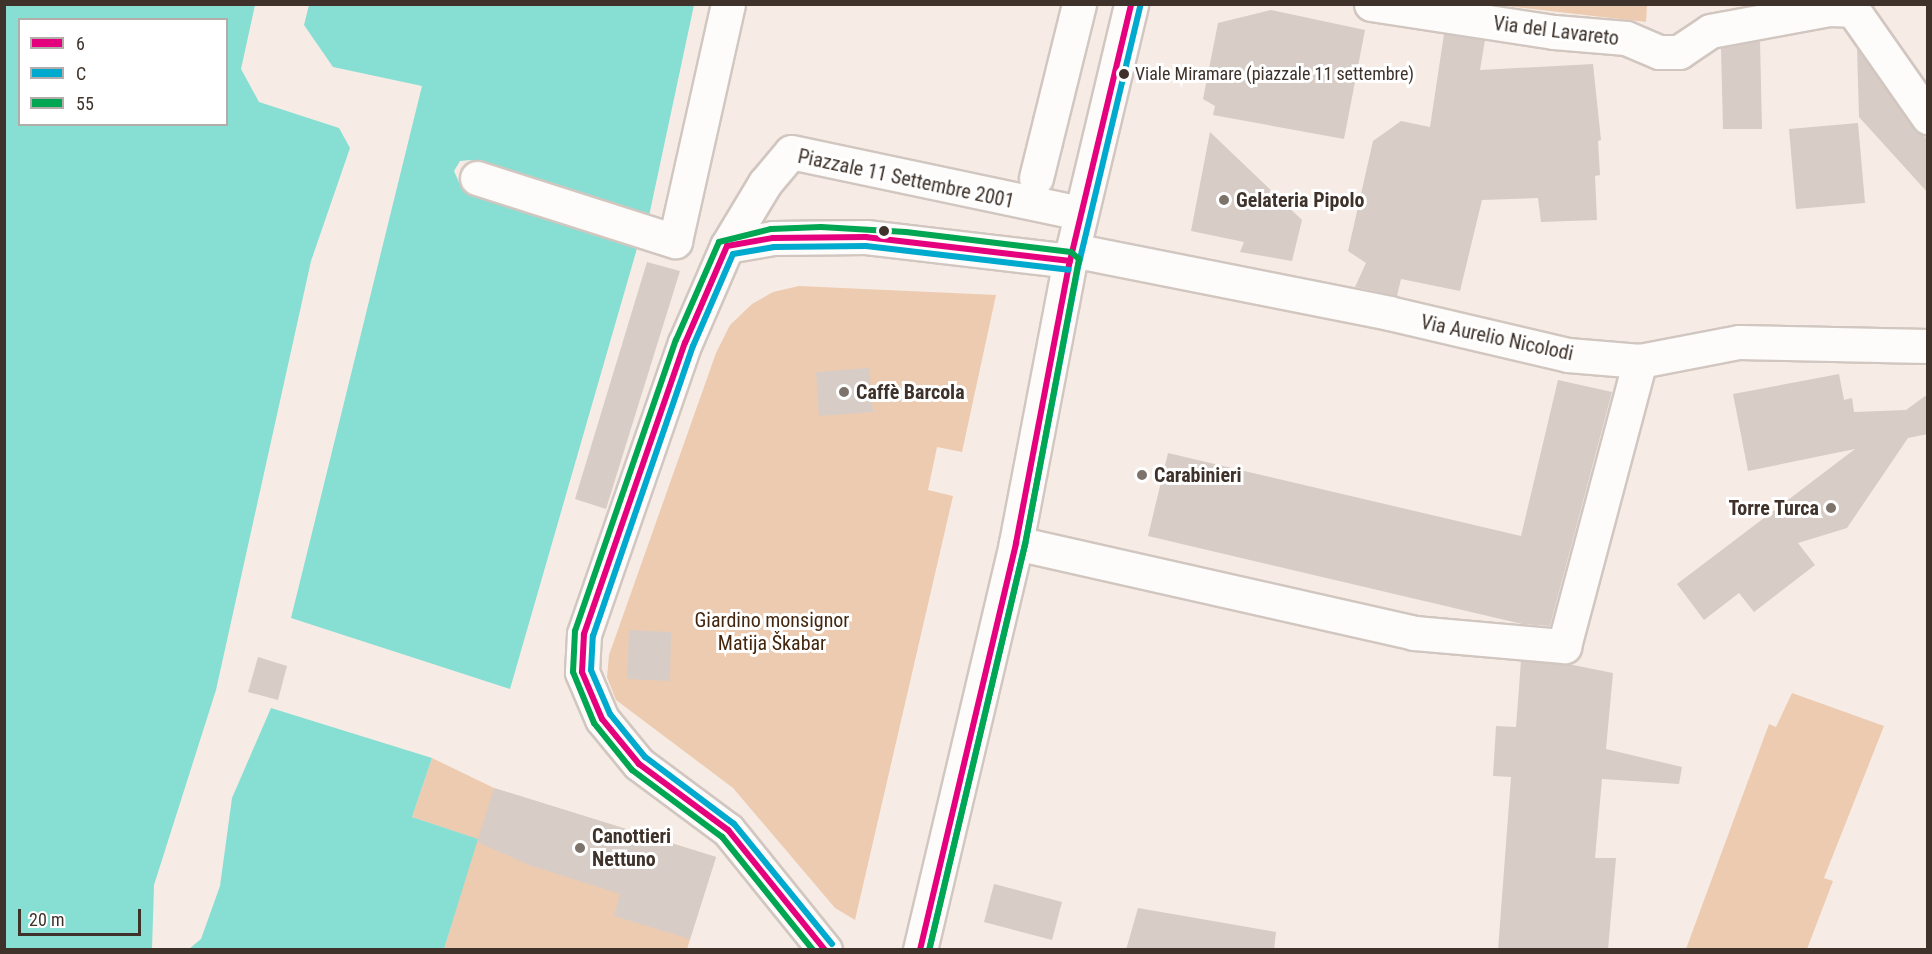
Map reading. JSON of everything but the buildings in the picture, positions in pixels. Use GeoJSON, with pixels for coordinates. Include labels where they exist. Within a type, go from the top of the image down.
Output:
{"type":"FeatureCollection","features":[{"type":"Feature","properties":{"kind":"street"},"geometry":{"type":"LineString","coordinates":[[477,178],[675,241],[728,4]]}},
{"type":"Feature","properties":{"kind":"street","name":"Piazzale 11 Settembre 2001"},"geometry":{"type":"LineString","coordinates":[[1036,178],[1078,4]]}},
{"type":"Feature","properties":{"kind":"street"},"geometry":{"type":"LineString","coordinates":[[920,950],[1016,543],[1071,255],[1131,4]]}},
{"type":"Feature","properties":{"kind":"street","name":"Via del Lavareto"},"geometry":{"type":"LineString","coordinates":[[1371,4],[1554,32],[1626,38],[1659,52],[1679,52],[1710,31],[1829,9],[1853,10],[1928,117]]}},
{"type":"Feature","properties":{"kind":"street","name":"Piazzale 11 Settembre 2001"},"geometry":{"type":"LineString","coordinates":[[727,246],[760,191],[791,152],[1081,213]]}},
{"type":"Feature","properties":{"kind":"street"},"geometry":{"type":"LineString","coordinates":[[825,950],[728,830],[639,764],[602,719],[582,672],[584,634],[685,343],[727,246],[773,238],[866,237],[1071,255]]}},
{"type":"Feature","properties":{"kind":"street","name":"Via Aurelio Nicolodi"},"geometry":{"type":"LineString","coordinates":[[1071,255],[1389,314],[1568,355],[1640,361],[1739,342],[1928,346]]}},
{"type":"Feature","properties":{"kind":"street"},"geometry":{"type":"LineString","coordinates":[[1016,543],[1414,633],[1564,646],[1640,361]]}},
{"type":"Feature","properties":{"kind":"green space"},"geometry":{"type":"Polygon","coordinates":[[[1498,5],[1647,5],[1646,22],[1498,5]]]}},
{"type":"Feature","properties":{"kind":"green space","name":"Giardino monsignor Matija Škabar"},"geometry":{"type":"Polygon","coordinates":[[[799,286],[996,295],[962,452],[937,447],[928,490],[953,496],[855,920],[835,908],[733,788],[616,700],[607,677],[609,655],[716,353],[730,325],[752,304],[773,292],[799,286]]]}},
{"type":"Feature","properties":{"kind":"green space"},"geometry":{"type":"Polygon","coordinates":[[[1792,693],[1884,726],[1824,878],[1833,881],[1807,949],[1686,949],[1769,724],[1776,727],[1792,693]]]}},
{"type":"Feature","properties":{"kind":"green space","name":"Canottieri Nettuno"},"geometry":{"type":"Polygon","coordinates":[[[432,758],[494,788],[716,857],[687,949],[444,949],[477,839],[412,817],[432,758]]]}},
{"type":"Feature","properties":{"kind":"water"},"geometry":{"type":"Polygon","coordinates":[[[5,4],[255,5],[241,69],[259,102],[339,128],[350,148],[311,261],[216,690],[154,885],[152,949],[5,949],[5,4]]]}},
{"type":"Feature","properties":{"kind":"water"},"geometry":{"type":"Polygon","coordinates":[[[309,5],[694,5],[649,216],[470,160],[460,161],[454,171],[461,187],[638,245],[510,689],[291,618],[422,86],[333,67],[304,25],[309,5]]]}},
{"type":"Feature","properties":{"kind":"water"},"geometry":{"type":"Polygon","coordinates":[[[271,708],[432,758],[412,817],[478,839],[444,949],[189,949],[201,939],[220,886],[232,798],[271,708]]]}},
{"type":"Feature","properties":{"kind":"transit line","name":"6"},"geometry":{"type":"LineString","coordinates":[[920,950],[1016,543],[1070,261],[1131,4]]}},
{"type":"Feature","properties":{"kind":"transit line","name":"C"},"geometry":{"type":"LineString","coordinates":[[929,950],[1025,545],[1079,263],[1140,6]]}},
{"type":"Feature","properties":{"kind":"transit line","name":"55"},"geometry":{"type":"LineString","coordinates":[[813,950],[722,837],[632,770],[594,723],[573,672],[575,631],[676,340],[719,242],[771,229],[821,227],[906,232],[1071,252],[1079,259],[1025,545],[929,950]]}},
{"type":"Feature","properties":{"kind":"transit line","name":"6"},"geometry":{"type":"LineString","coordinates":[[825,950],[728,830],[639,764],[602,719],[582,672],[584,634],[685,343],[727,246],[773,238],[866,237],[1070,261]]}},
{"type":"Feature","properties":{"kind":"transit line","name":"C"},"geometry":{"type":"LineString","coordinates":[[832,944],[734,824],[645,757],[610,714],[591,670],[593,636],[693,346],[733,254],[774,247],[866,246],[1069,270]]}},
{"type":"Feature","properties":{"kind":"place","name":"Viale Miramare (piazzale 11 settembre)"},"geometry":{"type":"Point","coordinates":[1124,74]}},
{"type":"Feature","properties":{"kind":"place","name":"Gelateria Pipolo"},"geometry":{"type":"Point","coordinates":[1224,200]}},
{"type":"Feature","properties":{"kind":"place","name":"Caffè Barcola"},"geometry":{"type":"Point","coordinates":[844,392]}},
{"type":"Feature","properties":{"kind":"place","name":"Carabinieri"},"geometry":{"type":"Point","coordinates":[1142,475]}},
{"type":"Feature","properties":{"kind":"place","name":"Torre Turca"},"geometry":{"type":"Point","coordinates":[1831,508]}},
{"type":"Feature","properties":{"kind":"place","name":"Canottieri Nettuno"},"geometry":{"type":"Point","coordinates":[580,848]}}]}
